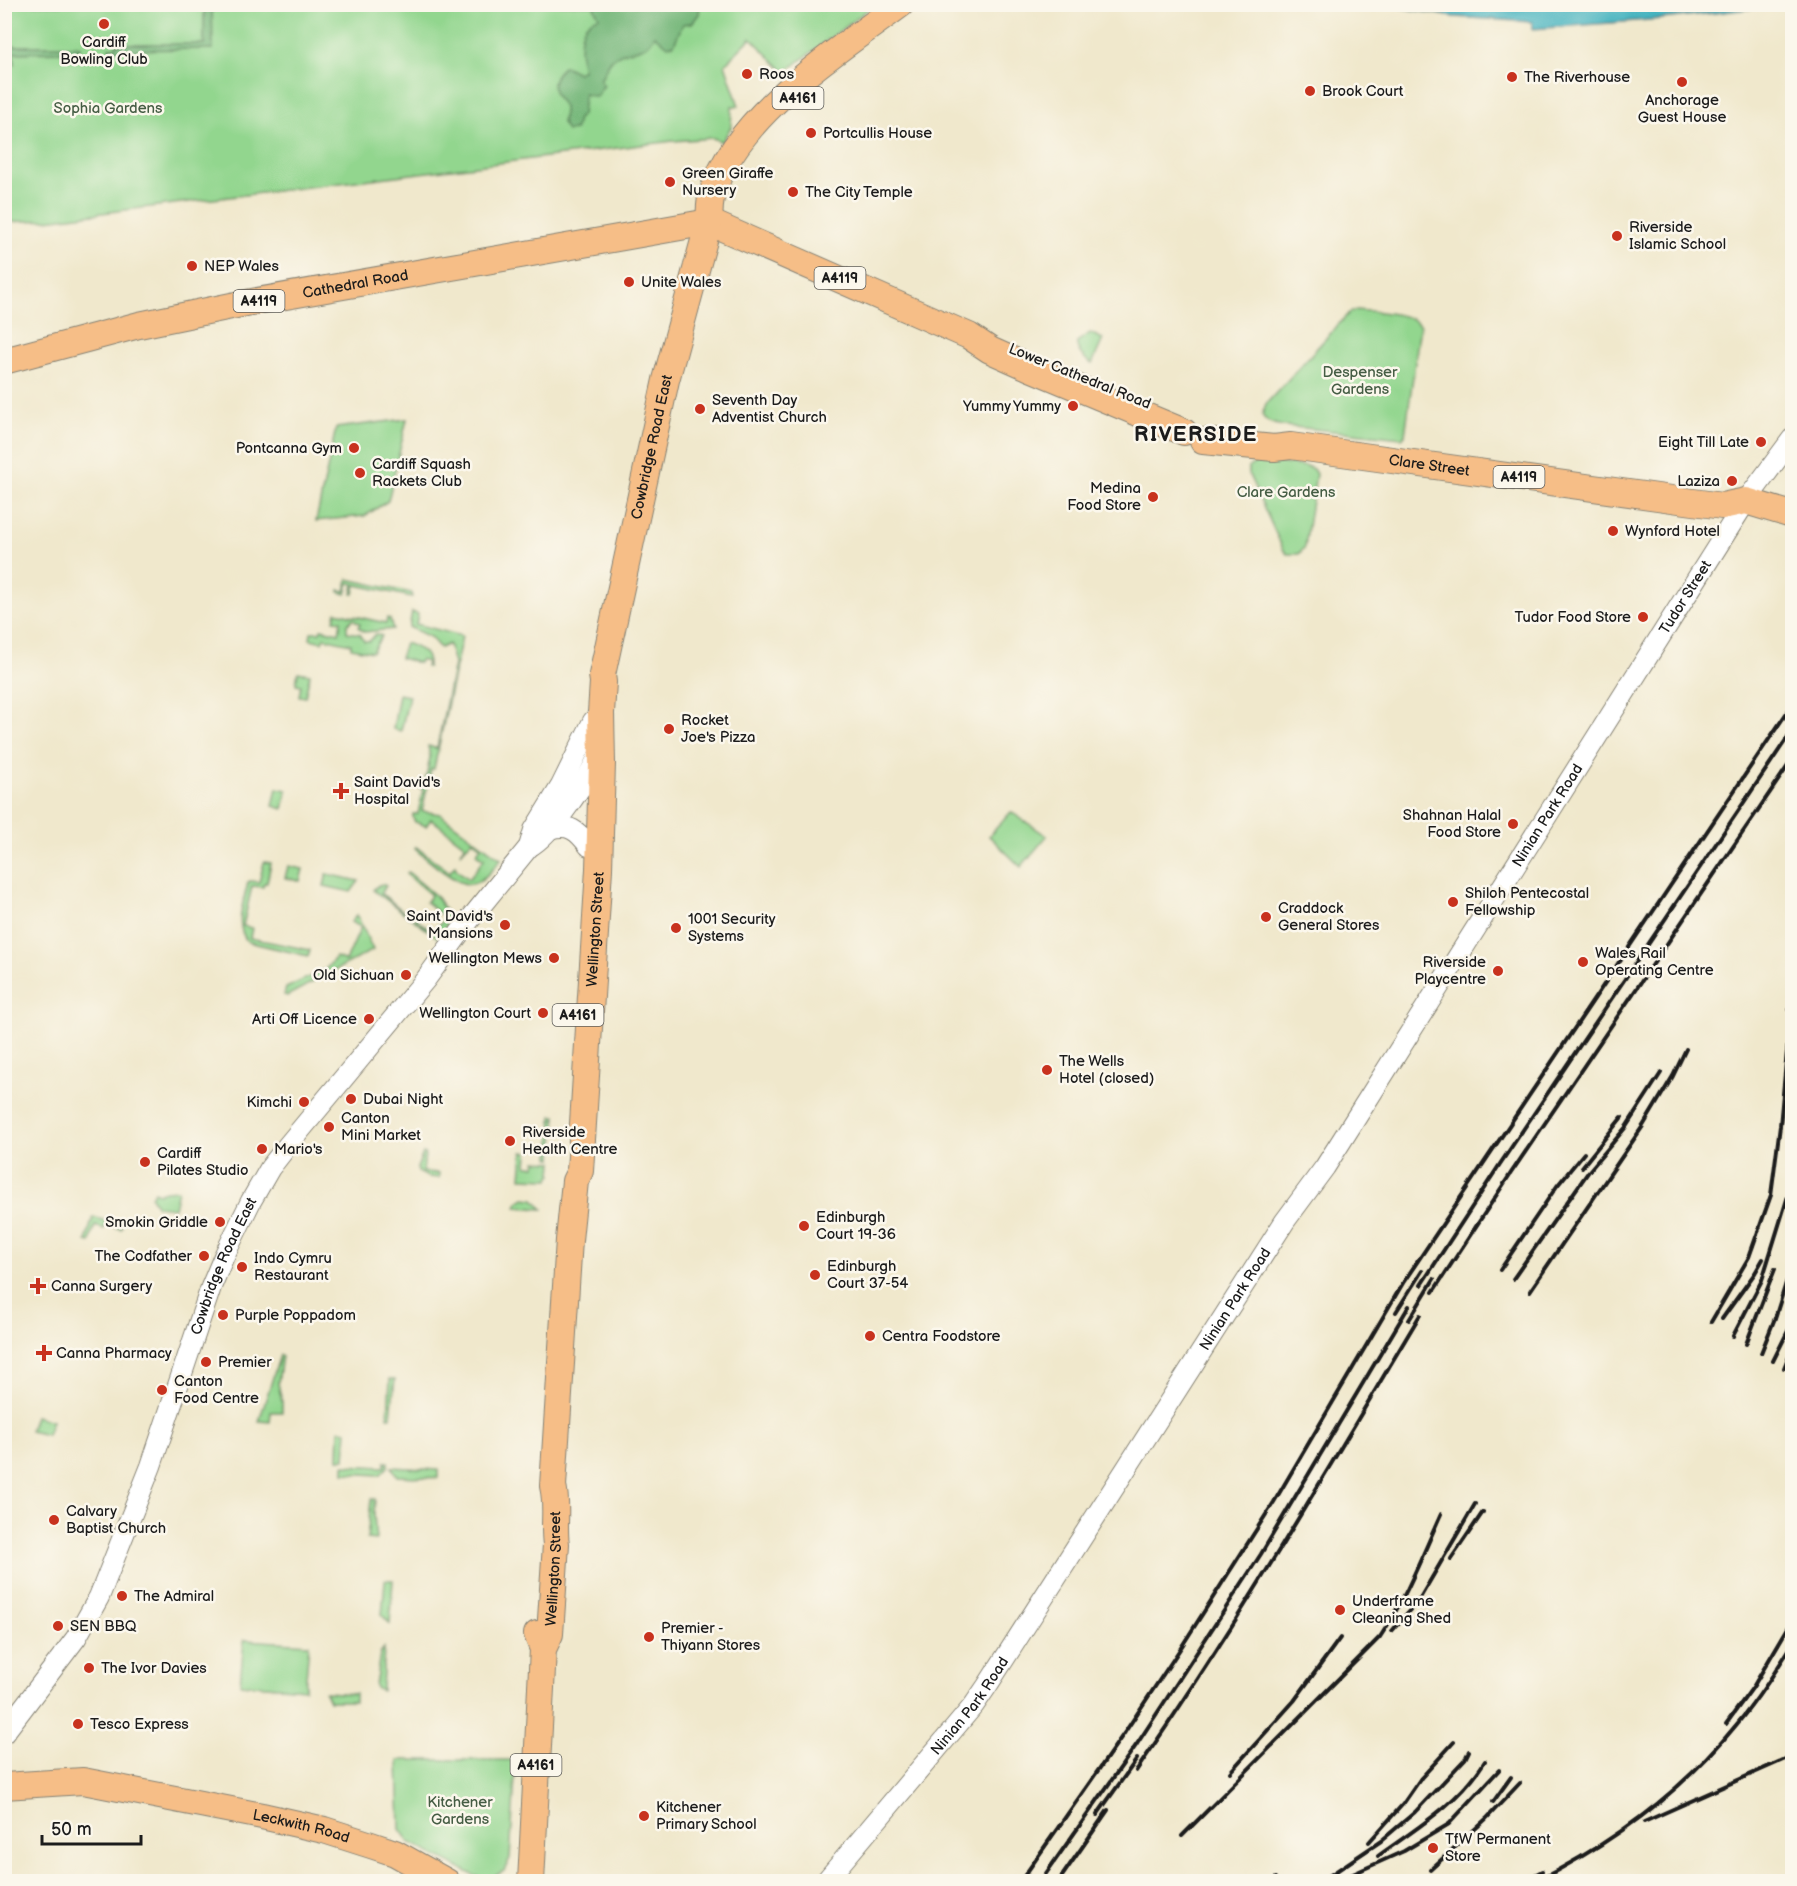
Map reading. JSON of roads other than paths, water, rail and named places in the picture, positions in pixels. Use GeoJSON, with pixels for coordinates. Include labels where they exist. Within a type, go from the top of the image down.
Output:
{"type":"FeatureCollection","features":[{"type":"Feature","properties":{"kind":"main road","name":"Cowbridge Road East"},"geometry":{"type":"LineString","coordinates":[[601,713],[602,675],[668,371],[709,222],[711,196],[718,178],[727,161],[756,123],[799,81],[900,4]]}},
{"type":"Feature","properties":{"kind":"main road","name":"Cowbridge Road East"},"geometry":{"type":"LineString","coordinates":[[709,222],[723,201],[743,162],[775,122],[810,88],[920,4]]}},
{"type":"Feature","properties":{"kind":"main road","name":"Lower Cathedral Road"},"geometry":{"type":"LineString","coordinates":[[709,222],[969,336],[990,350],[1028,367],[1195,430]]}},
{"type":"Feature","properties":{"kind":"main road","name":"Cathedral Road"},"geometry":{"type":"LineString","coordinates":[[4,361],[139,325],[246,303],[709,222]]}},
{"type":"Feature","properties":{"kind":"main road","name":"Clare Street"},"geometry":{"type":"LineString","coordinates":[[1195,430],[1274,448],[1291,446],[1722,506],[1746,501]]}},
{"type":"Feature","properties":{"kind":"main road","name":"A4119"},"geometry":{"type":"LineString","coordinates":[[1746,501],[1792,515]]}},
{"type":"Feature","properties":{"kind":"main road","name":"Cowbridge Road East"},"geometry":{"type":"LineString","coordinates":[[593,743],[594,686],[602,675]]}},
{"type":"Feature","properties":{"kind":"main road","name":"Wellington Street"},"geometry":{"type":"LineString","coordinates":[[575,1181],[567,1169],[589,846],[587,776],[601,713]]}},
{"type":"Feature","properties":{"kind":"main road","name":"Wellington Street"},"geometry":{"type":"LineString","coordinates":[[531,1881],[543,1649],[550,1634],[556,1545],[554,1535],[556,1501],[553,1486],[569,1240],[575,1181],[580,1171],[599,869],[602,763],[593,743]]}},
{"type":"Feature","properties":{"kind":"main road","name":"Leckwith Road"},"geometry":{"type":"LineString","coordinates":[[4,1786],[82,1780],[262,1816],[316,1828],[394,1853],[447,1881]]}},
{"type":"Feature","properties":{"kind":"main road"},"geometry":{"type":"LineString","coordinates":[[511,1881],[520,1873],[532,1849]]}},
{"type":"Feature","properties":{"kind":"street","name":"Tudor Street"},"geometry":{"type":"LineString","coordinates":[[1622,699],[1746,501],[1792,440]]}},
{"type":"Feature","properties":{"kind":"street","name":"Ninian Park Road"},"geometry":{"type":"LineString","coordinates":[[825,1881],[967,1713],[987,1686],[1285,1221],[1325,1167],[1622,699]]}},
{"type":"Feature","properties":{"kind":"street","name":"Cowbridge Road East"},"geometry":{"type":"LineString","coordinates":[[529,847],[534,830],[561,786],[593,743]]}},
{"type":"Feature","properties":{"kind":"street","name":"Cowbridge Road East"},"geometry":{"type":"LineString","coordinates":[[4,1733],[76,1638],[99,1597],[155,1455],[218,1269],[261,1183],[288,1145],[426,979],[460,932],[529,847],[540,841],[550,829],[587,776]]}},
{"type":"Feature","properties":{"kind":"street"},"geometry":{"type":"LineString","coordinates":[[550,829],[562,826],[571,828],[578,832],[589,846]]}},
{"type":"Feature","properties":{"kind":"water"},"geometry":{"type":"Polygon","coordinates":[[[1792,4],[1662,19],[1533,29],[1532,22],[1454,17],[1384,5],[1792,4]]]}},
{"type":"Feature","properties":{"kind":"railway"},"geometry":{"type":"LineString","coordinates":[[1020,1882],[1182,1646],[1274,1502],[1403,1283],[1792,705]]}},
{"type":"Feature","properties":{"kind":"railway"},"geometry":{"type":"LineString","coordinates":[[1421,1285],[1792,731]]}},
{"type":"Feature","properties":{"kind":"railway"},"geometry":{"type":"LineString","coordinates":[[1433,1292],[1511,1173],[1792,760]]}},
{"type":"Feature","properties":{"kind":"railway"},"geometry":{"type":"LineString","coordinates":[[1711,1322],[1749,1257],[1771,1195],[1788,1041],[1792,955]]}},
{"type":"Feature","properties":{"kind":"railway"},"geometry":{"type":"LineString","coordinates":[[1530,1291],[1643,1126],[1673,1076],[1686,1049]]}},
{"type":"Feature","properties":{"kind":"railway"},"geometry":{"type":"LineString","coordinates":[[1513,1279],[1589,1171],[1626,1127],[1661,1073]]}},
{"type":"Feature","properties":{"kind":"railway"},"geometry":{"type":"LineString","coordinates":[[1582,1167],[1622,1117]]}},
{"type":"Feature","properties":{"kind":"railway"},"geometry":{"type":"LineString","coordinates":[[1500,1270],[1557,1186],[1584,1153]]}},
{"type":"Feature","properties":{"kind":"railway"},"geometry":{"type":"LineString","coordinates":[[1733,1336],[1762,1280],[1792,1183]]}},
{"type":"Feature","properties":{"kind":"railway"},"geometry":{"type":"LineString","coordinates":[[1722,1319],[1763,1259]]}},
{"type":"Feature","properties":{"kind":"railway"},"geometry":{"type":"LineString","coordinates":[[1761,1353],[1792,1264]]}},
{"type":"Feature","properties":{"kind":"railway"},"geometry":{"type":"LineString","coordinates":[[1746,1344],[1775,1269]]}},
{"type":"Feature","properties":{"kind":"railway"},"geometry":{"type":"LineString","coordinates":[[1396,1312],[1422,1271]]}},
{"type":"Feature","properties":{"kind":"railway"},"geometry":{"type":"LineString","coordinates":[[1409,1320],[1434,1279]]}},
{"type":"Feature","properties":{"kind":"railway"},"geometry":{"type":"LineString","coordinates":[[1040,1882],[1137,1744],[1261,1554],[1409,1306]]}},
{"type":"Feature","properties":{"kind":"railway"},"geometry":{"type":"LineString","coordinates":[[1136,1771],[1246,1603],[1420,1315]]}},
{"type":"Feature","properties":{"kind":"railway"},"geometry":{"type":"LineString","coordinates":[[1773,1361],[1792,1323]]}},
{"type":"Feature","properties":{"kind":"railway"},"geometry":{"type":"LineString","coordinates":[[1784,1368],[1792,1348]]}},
{"type":"Feature","properties":{"kind":"railway"},"geometry":{"type":"LineString","coordinates":[[1392,1631],[1420,1598],[1475,1504]]}},
{"type":"Feature","properties":{"kind":"railway"},"geometry":{"type":"LineString","coordinates":[[1451,1559],[1483,1512]]}},
{"type":"Feature","properties":{"kind":"railway"},"geometry":{"type":"LineString","coordinates":[[1182,1836],[1380,1637],[1406,1592],[1441,1514]]}},
{"type":"Feature","properties":{"kind":"railway"},"geometry":{"type":"LineString","coordinates":[[1726,1724],[1753,1687],[1792,1621]]}},
{"type":"Feature","properties":{"kind":"railway"},"geometry":{"type":"LineString","coordinates":[[1230,1772],[1294,1701],[1340,1638]]}},
{"type":"Feature","properties":{"kind":"railway"},"geometry":{"type":"LineString","coordinates":[[1535,1882],[1619,1833],[1645,1814],[1693,1772],[1745,1715],[1792,1645]]}},
{"type":"Feature","properties":{"kind":"railway"},"geometry":{"type":"LineString","coordinates":[[1369,1842],[1403,1804],[1421,1778],[1454,1742]]}},
{"type":"Feature","properties":{"kind":"railway"},"geometry":{"type":"LineString","coordinates":[[1320,1882],[1381,1841],[1415,1812],[1465,1759],[1469,1751]]}},
{"type":"Feature","properties":{"kind":"railway"},"geometry":{"type":"LineString","coordinates":[[1644,1822],[1792,1756]]}},
{"type":"Feature","properties":{"kind":"railway"},"geometry":{"type":"LineString","coordinates":[[1097,1815],[1137,1759]]}},
{"type":"Feature","properties":{"kind":"railway"},"geometry":{"type":"LineString","coordinates":[[1378,1856],[1450,1802],[1475,1776],[1485,1761]]}},
{"type":"Feature","properties":{"kind":"railway"},"geometry":{"type":"LineString","coordinates":[[1335,1882],[1404,1851],[1449,1824],[1499,1770]]}},
{"type":"Feature","properties":{"kind":"railway"},"geometry":{"type":"LineString","coordinates":[[1493,1802],[1511,1777]]}},
{"type":"Feature","properties":{"kind":"railway"},"geometry":{"type":"LineString","coordinates":[[1430,1870],[1486,1819],[1520,1783]]}},
{"type":"Feature","properties":{"kind":"railway"},"geometry":{"type":"LineString","coordinates":[[1058,1882],[1108,1810]]}},
{"type":"Feature","properties":{"kind":"railway"},"geometry":{"type":"LineString","coordinates":[[1522,1882],[1542,1871]]}},
{"type":"Feature","properties":{"kind":"railway"},"geometry":{"type":"LineString","coordinates":[[1269,1882],[1276,1878]]}},
{"type":"Feature","properties":{"kind":"place","name":"Cardiff Bowling Club"},"geometry":{"type":"Point","coordinates":[104,24]}},
{"type":"Feature","properties":{"kind":"place","name":"Roos"},"geometry":{"type":"Point","coordinates":[747,74]}},
{"type":"Feature","properties":{"kind":"place","name":"The Riverhouse"},"geometry":{"type":"Point","coordinates":[1512,77]}},
{"type":"Feature","properties":{"kind":"place","name":"Anchorage Guest House"},"geometry":{"type":"Point","coordinates":[1682,82]}},
{"type":"Feature","properties":{"kind":"place","name":"Brook Court"},"geometry":{"type":"Point","coordinates":[1310,91]}},
{"type":"Feature","properties":{"kind":"place","name":"Portcullis House"},"geometry":{"type":"Point","coordinates":[811,133]}},
{"type":"Feature","properties":{"kind":"place","name":"Green Giraffe Nursery"},"geometry":{"type":"Point","coordinates":[670,182]}},
{"type":"Feature","properties":{"kind":"place","name":"The City Temple"},"geometry":{"type":"Point","coordinates":[793,192]}},
{"type":"Feature","properties":{"kind":"place","name":"Riverside Islamic School"},"geometry":{"type":"Point","coordinates":[1617,236]}},
{"type":"Feature","properties":{"kind":"place","name":"NEP Wales"},"geometry":{"type":"Point","coordinates":[192,266]}},
{"type":"Feature","properties":{"kind":"place","name":"Unite Wales"},"geometry":{"type":"Point","coordinates":[629,282]}},
{"type":"Feature","properties":{"kind":"place","name":"Yummy Yummy"},"geometry":{"type":"Point","coordinates":[1073,406]}},
{"type":"Feature","properties":{"kind":"place","name":"Seventh Day Adventist Church"},"geometry":{"type":"Point","coordinates":[700,409]}},
{"type":"Feature","properties":{"kind":"place","name":"Eight Till Late"},"geometry":{"type":"Point","coordinates":[1761,442]}},
{"type":"Feature","properties":{"kind":"place","name":"Pontcanna Gym"},"geometry":{"type":"Point","coordinates":[354,448]}},
{"type":"Feature","properties":{"kind":"place","name":"Cardiff Squash Rackets Club"},"geometry":{"type":"Point","coordinates":[360,473]}},
{"type":"Feature","properties":{"kind":"place","name":"Laziza"},"geometry":{"type":"Point","coordinates":[1732,481]}},
{"type":"Feature","properties":{"kind":"place","name":"Medina Food Store"},"geometry":{"type":"Point","coordinates":[1153,497]}},
{"type":"Feature","properties":{"kind":"place","name":"Wynford Hotel"},"geometry":{"type":"Point","coordinates":[1613,531]}},
{"type":"Feature","properties":{"kind":"place","name":"Tudor Food Store"},"geometry":{"type":"Point","coordinates":[1643,617]}},
{"type":"Feature","properties":{"kind":"place","name":"Rocket Joe's Pizza"},"geometry":{"type":"Point","coordinates":[669,729]}},
{"type":"Feature","properties":{"kind":"place","name":"Saint David's Hospital"},"geometry":{"type":"Point","coordinates":[341,791]}},
{"type":"Feature","properties":{"kind":"place","name":"Shahnan Halal Food Store"},"geometry":{"type":"Point","coordinates":[1513,824]}},
{"type":"Feature","properties":{"kind":"place","name":"Shiloh Pentecostal Fellowship"},"geometry":{"type":"Point","coordinates":[1453,902]}},
{"type":"Feature","properties":{"kind":"place","name":"Craddock General Stores"},"geometry":{"type":"Point","coordinates":[1266,917]}},
{"type":"Feature","properties":{"kind":"place","name":"Saint David's Mansions"},"geometry":{"type":"Point","coordinates":[505,925]}},
{"type":"Feature","properties":{"kind":"place","name":"1001 Security Systems"},"geometry":{"type":"Point","coordinates":[676,928]}},
{"type":"Feature","properties":{"kind":"place","name":"Wellington Mews"},"geometry":{"type":"Point","coordinates":[554,958]}},
{"type":"Feature","properties":{"kind":"place","name":"Wales Rail Operating Centre"},"geometry":{"type":"Point","coordinates":[1583,962]}},
{"type":"Feature","properties":{"kind":"place","name":"Riverside Playcentre"},"geometry":{"type":"Point","coordinates":[1498,971]}},
{"type":"Feature","properties":{"kind":"place","name":"Old Sichuan"},"geometry":{"type":"Point","coordinates":[406,975]}},
{"type":"Feature","properties":{"kind":"place","name":"Wellington Court"},"geometry":{"type":"Point","coordinates":[543,1013]}},
{"type":"Feature","properties":{"kind":"place","name":"Arti Off Licence"},"geometry":{"type":"Point","coordinates":[369,1019]}},
{"type":"Feature","properties":{"kind":"place","name":"The Wells Hotel (closed)"},"geometry":{"type":"Point","coordinates":[1047,1070]}},
{"type":"Feature","properties":{"kind":"place","name":"Dubai Night"},"geometry":{"type":"Point","coordinates":[351,1099]}},
{"type":"Feature","properties":{"kind":"place","name":"Kimchi"},"geometry":{"type":"Point","coordinates":[304,1102]}},
{"type":"Feature","properties":{"kind":"place","name":"Canton Mini Market"},"geometry":{"type":"Point","coordinates":[329,1127]}},
{"type":"Feature","properties":{"kind":"place","name":"Riverside Health Centre"},"geometry":{"type":"Point","coordinates":[510,1141]}},
{"type":"Feature","properties":{"kind":"place","name":"Mario's"},"geometry":{"type":"Point","coordinates":[262,1149]}},
{"type":"Feature","properties":{"kind":"place","name":"Cardiff Pilates Studio"},"geometry":{"type":"Point","coordinates":[145,1162]}},
{"type":"Feature","properties":{"kind":"place","name":"Smokin Griddle"},"geometry":{"type":"Point","coordinates":[220,1222]}},
{"type":"Feature","properties":{"kind":"place","name":"Edinburgh Court 19-36"},"geometry":{"type":"Point","coordinates":[804,1226]}},
{"type":"Feature","properties":{"kind":"place","name":"The Codfather"},"geometry":{"type":"Point","coordinates":[204,1256]}},
{"type":"Feature","properties":{"kind":"place","name":"Indo Cymru Restaurant"},"geometry":{"type":"Point","coordinates":[242,1267]}},
{"type":"Feature","properties":{"kind":"place","name":"Edinburgh Court 37-54"},"geometry":{"type":"Point","coordinates":[815,1275]}},
{"type":"Feature","properties":{"kind":"place","name":"Canna Surgery"},"geometry":{"type":"Point","coordinates":[38,1286]}},
{"type":"Feature","properties":{"kind":"place","name":"Purple Poppadom"},"geometry":{"type":"Point","coordinates":[223,1315]}},
{"type":"Feature","properties":{"kind":"place","name":"Centra Foodstore"},"geometry":{"type":"Point","coordinates":[870,1336]}},
{"type":"Feature","properties":{"kind":"place","name":"Canna Pharmacy"},"geometry":{"type":"Point","coordinates":[44,1353]}},
{"type":"Feature","properties":{"kind":"place","name":"Premier"},"geometry":{"type":"Point","coordinates":[206,1362]}},
{"type":"Feature","properties":{"kind":"place","name":"Canton Food Centre"},"geometry":{"type":"Point","coordinates":[162,1390]}},
{"type":"Feature","properties":{"kind":"place","name":"Calvary Baptist Church"},"geometry":{"type":"Point","coordinates":[54,1520]}},
{"type":"Feature","properties":{"kind":"place","name":"The Admiral"},"geometry":{"type":"Point","coordinates":[122,1596]}},
{"type":"Feature","properties":{"kind":"place","name":"Underframe Cleaning Shed"},"geometry":{"type":"Point","coordinates":[1340,1610]}},
{"type":"Feature","properties":{"kind":"place","name":"SEN BBQ"},"geometry":{"type":"Point","coordinates":[58,1626]}},
{"type":"Feature","properties":{"kind":"place","name":"Premier - Thiyann Stores"},"geometry":{"type":"Point","coordinates":[649,1637]}},
{"type":"Feature","properties":{"kind":"place","name":"The Ivor Davies"},"geometry":{"type":"Point","coordinates":[89,1668]}},
{"type":"Feature","properties":{"kind":"place","name":"Tesco Express"},"geometry":{"type":"Point","coordinates":[78,1724]}},
{"type":"Feature","properties":{"kind":"place","name":"Kitchener Primary School"},"geometry":{"type":"Point","coordinates":[644,1816]}},
{"type":"Feature","properties":{"kind":"place","name":"TfW Permanent Store"},"geometry":{"type":"Point","coordinates":[1433,1848]}},
{"type":"Feature","properties":{"kind":"district","name":"RIVERSIDE"},"geometry":{"type":"Point","coordinates":[1196,434]}},
{"type":"Feature","properties":{"kind":"park label","name":"Sophia Gardens"},"geometry":{"type":"Point","coordinates":[108,108]}},
{"type":"Feature","properties":{"kind":"park label","name":"Despenser Gardens"},"geometry":{"type":"Point","coordinates":[1360,380]}},
{"type":"Feature","properties":{"kind":"park label","name":"Clare Gardens"},"geometry":{"type":"Point","coordinates":[1286,492]}},
{"type":"Feature","properties":{"kind":"park label","name":"Kitchener Gardens"},"geometry":{"type":"Point","coordinates":[460,1810]}}]}
